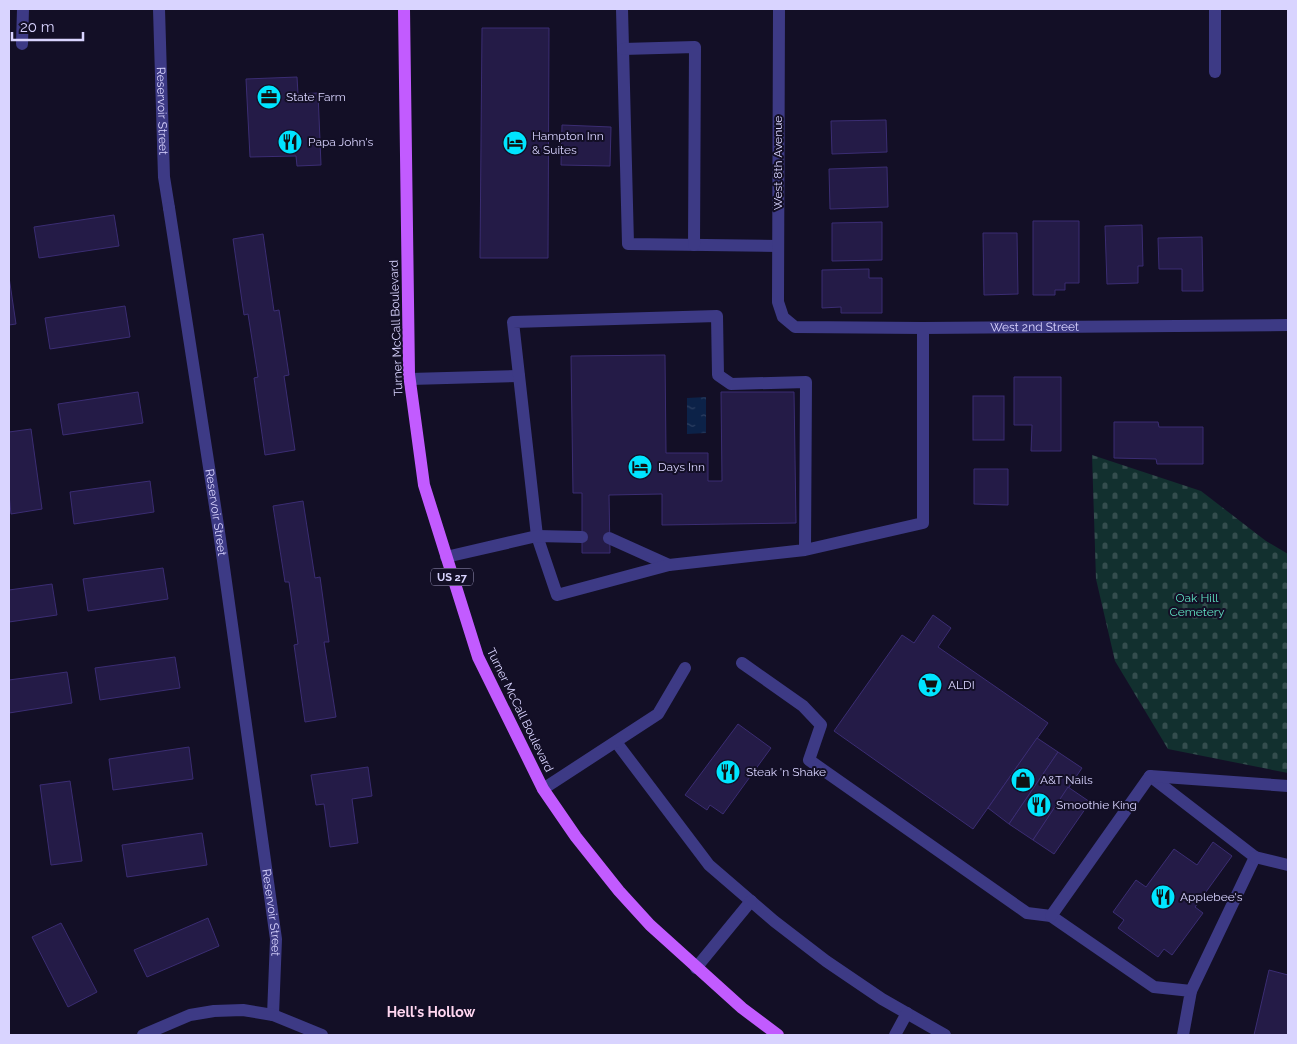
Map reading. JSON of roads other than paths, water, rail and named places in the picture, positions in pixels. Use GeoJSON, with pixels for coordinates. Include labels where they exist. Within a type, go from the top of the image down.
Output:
{"type":"FeatureCollection","features":[{"type":"Feature","properties":{"kind":"main road","name":"Turner McCall Boulevard"},"geometry":{"type":"LineString","coordinates":[[404,9],[410,379],[424,485],[478,657],[543,790],[576,837],[619,891],[650,925],[742,1008],[778,1035]]}},
{"type":"Feature","properties":{"kind":"street"},"geometry":{"type":"LineString","coordinates":[[22,44],[23,9]]}},
{"type":"Feature","properties":{"kind":"street","name":"Reservoir Street"},"geometry":{"type":"LineString","coordinates":[[159,9],[164,177],[218,532],[276,939],[273,1015]]}},
{"type":"Feature","properties":{"kind":"street"},"geometry":{"type":"LineString","coordinates":[[622,9],[628,244],[778,246]]}},
{"type":"Feature","properties":{"kind":"street","name":"West 8th Avenue"},"geometry":{"type":"LineString","coordinates":[[778,9],[778,302],[783,317]]}},
{"type":"Feature","properties":{"kind":"street"},"geometry":{"type":"LineString","coordinates":[[1215,9],[1215,72]]}},
{"type":"Feature","properties":{"kind":"street"},"geometry":{"type":"LineString","coordinates":[[623,49],[695,47],[694,245]]}},
{"type":"Feature","properties":{"kind":"street"},"geometry":{"type":"LineString","coordinates":[[805,550],[806,382],[731,384],[718,375],[717,316],[513,322],[537,536],[557,595],[669,565],[805,550],[923,523],[924,328]]}},
{"type":"Feature","properties":{"kind":"street","name":"West 2nd Street"},"geometry":{"type":"LineString","coordinates":[[783,317],[795,327],[924,328],[1288,325]]}},
{"type":"Feature","properties":{"kind":"street"},"geometry":{"type":"LineString","coordinates":[[410,379],[519,376]]}},
{"type":"Feature","properties":{"kind":"street"},"geometry":{"type":"LineString","coordinates":[[446,557],[537,536],[582,537]]}},
{"type":"Feature","properties":{"kind":"street"},"geometry":{"type":"LineString","coordinates":[[609,538],[669,565]]}},
{"type":"Feature","properties":{"kind":"street"},"geometry":{"type":"LineString","coordinates":[[742,663],[803,706],[821,725],[809,760],[1027,912],[1051,916],[1154,987],[1191,991]]}},
{"type":"Feature","properties":{"kind":"street"},"geometry":{"type":"LineString","coordinates":[[543,790],[658,714],[685,668]]}},
{"type":"Feature","properties":{"kind":"street"},"geometry":{"type":"LineString","coordinates":[[616,742],[709,865],[751,902],[826,961],[882,999],[945,1035]]}},
{"type":"Feature","properties":{"kind":"street"},"geometry":{"type":"LineString","coordinates":[[1051,916],[1150,776]]}},
{"type":"Feature","properties":{"kind":"street"},"geometry":{"type":"LineString","coordinates":[[1150,776],[1288,786]]}},
{"type":"Feature","properties":{"kind":"street"},"geometry":{"type":"LineString","coordinates":[[1150,776],[1255,857],[1288,864]]}},
{"type":"Feature","properties":{"kind":"street"},"geometry":{"type":"LineString","coordinates":[[1183,1035],[1191,991],[1255,857]]}},
{"type":"Feature","properties":{"kind":"street"},"geometry":{"type":"LineString","coordinates":[[696,968],[751,902]]}},
{"type":"Feature","properties":{"kind":"street"},"geometry":{"type":"LineString","coordinates":[[143,1035],[190,1015],[214,1010],[243,1010],[273,1015],[322,1035]]}},
{"type":"Feature","properties":{"kind":"street"},"geometry":{"type":"LineString","coordinates":[[895,1035],[907,1013]]}},
{"type":"Feature","properties":{"kind":"water"},"geometry":{"type":"Polygon","coordinates":[[[706,397],[706,433],[687,434],[687,398],[706,397]]]}},
{"type":"Feature","properties":{"kind":"place","name":"State Farm"},"geometry":{"type":"Point","coordinates":[269,97]}},
{"type":"Feature","properties":{"kind":"place","name":"Papa John's"},"geometry":{"type":"Point","coordinates":[290,142]}},
{"type":"Feature","properties":{"kind":"place","name":"Hampton Inn & Suites"},"geometry":{"type":"Point","coordinates":[515,143]}},
{"type":"Feature","properties":{"kind":"place","name":"Days Inn"},"geometry":{"type":"Point","coordinates":[640,467]}},
{"type":"Feature","properties":{"kind":"place","name":"ALDI"},"geometry":{"type":"Point","coordinates":[930,685]}},
{"type":"Feature","properties":{"kind":"place","name":"Steak 'n Shake"},"geometry":{"type":"Point","coordinates":[728,772]}},
{"type":"Feature","properties":{"kind":"place","name":"A&T Nails"},"geometry":{"type":"Point","coordinates":[1023,780]}},
{"type":"Feature","properties":{"kind":"place","name":"Smoothie King"},"geometry":{"type":"Point","coordinates":[1039,805]}},
{"type":"Feature","properties":{"kind":"place","name":"Applebee's"},"geometry":{"type":"Point","coordinates":[1163,897]}},
{"type":"Feature","properties":{"kind":"district","name":"Hell's Hollow"},"geometry":{"type":"Point","coordinates":[431,1012]}},
{"type":"Feature","properties":{"kind":"park label","name":"Oak Hill Cemetery"},"geometry":{"type":"Point","coordinates":[1197,605]}}]}
